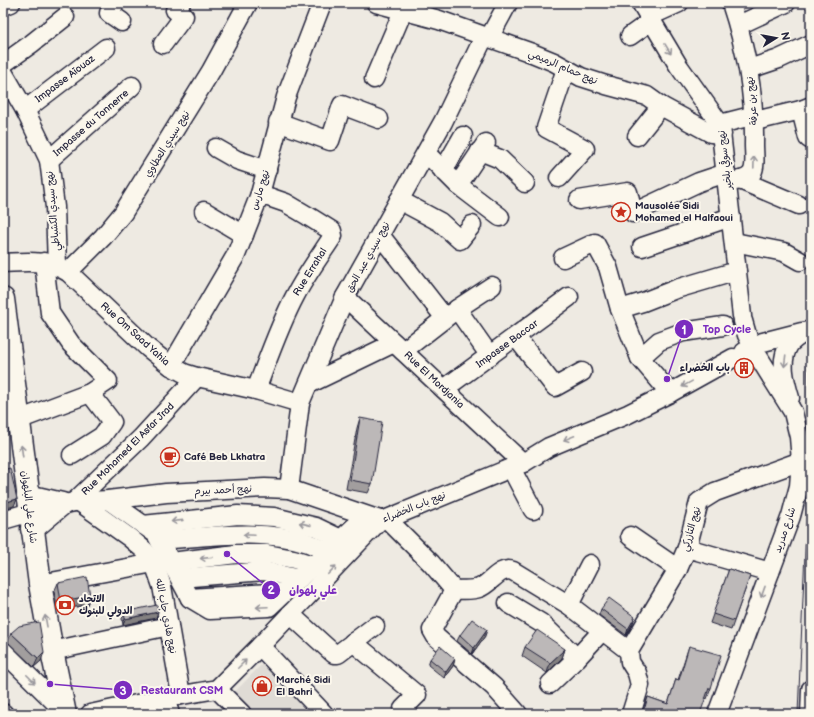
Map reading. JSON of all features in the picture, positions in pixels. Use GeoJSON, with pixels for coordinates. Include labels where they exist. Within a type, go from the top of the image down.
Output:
{"type":"FeatureCollection","features":[{"type":"Feature","properties":{"kind":"main road","name":"شارع علي البلهوان"},"geometry":{"type":"LineString","coordinates":[[3,299],[40,584],[65,713]]}},
{"type":"Feature","properties":{"kind":"main road"},"geometry":{"type":"LineString","coordinates":[[30,512],[55,511],[72,502]]}},
{"type":"Feature","properties":{"kind":"main road"},"geometry":{"type":"LineString","coordinates":[[30,512],[72,502]]}},
{"type":"Feature","properties":{"kind":"street"},"geometry":{"type":"LineString","coordinates":[[3,6],[10,3]]}},
{"type":"Feature","properties":{"kind":"street"},"geometry":{"type":"LineString","coordinates":[[115,3],[108,13],[122,22]]}},
{"type":"Feature","properties":{"kind":"street"},"geometry":{"type":"LineString","coordinates":[[163,44],[184,16],[175,10],[181,3]]}},
{"type":"Feature","properties":{"kind":"street","name":"نهج سيدي العطاوي"},"geometry":{"type":"LineString","coordinates":[[56,267],[103,237],[123,214],[207,77],[248,3]]}},
{"type":"Feature","properties":{"kind":"street","name":"نهج مارس"},"geometry":{"type":"LineString","coordinates":[[171,366],[236,254],[244,235],[260,194],[278,122],[286,97],[322,3]]}},
{"type":"Feature","properties":{"kind":"street","name":"نهج حمام الرميمي"},"geometry":{"type":"LineString","coordinates":[[376,3],[439,20],[554,62],[581,77],[606,86],[647,96],[661,106],[711,133],[721,129]]}},
{"type":"Feature","properties":{"kind":"street","name":"نهج سيدي عبد الحق"},"geometry":{"type":"LineString","coordinates":[[289,490],[300,403],[345,297],[443,122],[487,38],[508,3]]}},
{"type":"Feature","properties":{"kind":"street"},"geometry":{"type":"LineString","coordinates":[[630,36],[646,14],[679,3]]}},
{"type":"Feature","properties":{"kind":"street","name":"نهج بن عرفة"},"geometry":{"type":"LineString","coordinates":[[731,3],[739,25],[749,69],[754,118],[754,169],[749,177],[731,179]]}},
{"type":"Feature","properties":{"kind":"street"},"geometry":{"type":"LineString","coordinates":[[739,25],[786,3]]}},
{"type":"Feature","properties":{"kind":"street"},"geometry":{"type":"LineString","coordinates":[[374,79],[403,11]]}},
{"type":"Feature","properties":{"kind":"street","name":"نهج سوقي بلخير"},"geometry":{"type":"LineString","coordinates":[[646,14],[721,129],[731,179],[731,217],[743,319],[741,353]]}},
{"type":"Feature","properties":{"kind":"street"},"geometry":{"type":"LineString","coordinates":[[3,64],[65,17]]}},
{"type":"Feature","properties":{"kind":"street"},"geometry":{"type":"LineString","coordinates":[[749,69],[811,44]]}},
{"type":"Feature","properties":{"kind":"street","name":"Impasse Aĩouaz"},"geometry":{"type":"LineString","coordinates":[[25,110],[106,48]]}},
{"type":"Feature","properties":{"kind":"street"},"geometry":{"type":"LineString","coordinates":[[559,178],[585,148],[546,128],[566,69]]}},
{"type":"Feature","properties":{"kind":"street","name":"نهج سيدي الكشباطي"},"geometry":{"type":"LineString","coordinates":[[3,72],[25,110],[49,160],[55,206],[56,267],[50,313],[71,344],[108,381],[90,392]]}},
{"type":"Feature","properties":{"kind":"street","name":"Impasse du Tonnerre"},"geometry":{"type":"LineString","coordinates":[[49,160],[132,86]]}},
{"type":"Feature","properties":{"kind":"street"},"geometry":{"type":"LineString","coordinates":[[278,122],[330,141],[342,105],[380,119]]}},
{"type":"Feature","properties":{"kind":"street"},"geometry":{"type":"LineString","coordinates":[[637,136],[661,106]]}},
{"type":"Feature","properties":{"kind":"street"},"geometry":{"type":"LineString","coordinates":[[721,129],[754,118],[806,108],[808,138],[811,140]]}},
{"type":"Feature","properties":{"kind":"street"},"geometry":{"type":"LineString","coordinates":[[443,171],[464,136]]}},
{"type":"Feature","properties":{"kind":"street"},"geometry":{"type":"LineString","coordinates":[[458,185],[483,147],[500,159],[525,183]]}},
{"type":"Feature","properties":{"kind":"street"},"geometry":{"type":"LineString","coordinates":[[216,148],[237,160],[267,170]]}},
{"type":"Feature","properties":{"kind":"street"},"geometry":{"type":"LineString","coordinates":[[426,153],[458,185],[500,217]]}},
{"type":"Feature","properties":{"kind":"street"},"geometry":{"type":"LineString","coordinates":[[579,200],[628,192],[633,213],[699,182],[731,179],[799,205]]}},
{"type":"Feature","properties":{"kind":"street","name":"Rue Errahal"},"geometry":{"type":"LineString","coordinates":[[256,390],[294,298],[333,236],[332,231],[286,203],[260,194]]}},
{"type":"Feature","properties":{"kind":"street"},"geometry":{"type":"LineString","coordinates":[[399,200],[440,222],[460,240],[472,225]]}},
{"type":"Feature","properties":{"kind":"street"},"geometry":{"type":"LineString","coordinates":[[204,211],[244,235]]}},
{"type":"Feature","properties":{"kind":"street"},"geometry":{"type":"LineString","coordinates":[[642,247],[731,217]]}},
{"type":"Feature","properties":{"kind":"street"},"geometry":{"type":"LineString","coordinates":[[380,235],[490,356]]}},
{"type":"Feature","properties":{"kind":"street"},"geometry":{"type":"LineString","coordinates":[[734,242],[784,252],[800,261]]}},
{"type":"Feature","properties":{"kind":"street"},"geometry":{"type":"LineString","coordinates":[[563,258],[595,243],[608,267],[620,309],[640,358],[670,393]]}},
{"type":"Feature","properties":{"kind":"street"},"geometry":{"type":"LineString","coordinates":[[3,263],[56,267]]}},
{"type":"Feature","properties":{"kind":"street","name":"Rue Om Saad Yahia"},"geometry":{"type":"LineString","coordinates":[[56,267],[148,348],[171,366],[197,378],[256,390],[300,403]]}},
{"type":"Feature","properties":{"kind":"street"},"geometry":{"type":"LineString","coordinates":[[620,309],[676,289],[737,271]]}},
{"type":"Feature","properties":{"kind":"street"},"geometry":{"type":"LineString","coordinates":[[309,384],[399,347],[492,286]]}},
{"type":"Feature","properties":{"kind":"street","name":"Rue El Mordjania"},"geometry":{"type":"LineString","coordinates":[[345,297],[444,389],[517,465],[533,510]]}},
{"type":"Feature","properties":{"kind":"street","name":"Impasse Baccar"},"geometry":{"type":"LineString","coordinates":[[444,389],[569,297]]}},
{"type":"Feature","properties":{"kind":"street"},"geometry":{"type":"LineString","coordinates":[[640,358],[659,340],[683,332],[723,326]]}},
{"type":"Feature","properties":{"kind":"street"},"geometry":{"type":"LineString","coordinates":[[793,412],[784,377],[786,352],[790,344],[796,338],[809,331]]}},
{"type":"Feature","properties":{"kind":"street","name":"نهج باب الخضراء"},"geometry":{"type":"LineString","coordinates":[[217,689],[384,519],[517,465],[549,447],[628,414],[670,393],[763,342],[809,331]]}},
{"type":"Feature","properties":{"kind":"street"},"geometry":{"type":"LineString","coordinates":[[516,337],[555,387],[582,372]]}},
{"type":"Feature","properties":{"kind":"street","name":"شارع مدريد"},"geometry":{"type":"LineString","coordinates":[[717,714],[791,516],[799,486],[801,461],[799,437],[793,412],[741,353]]}},
{"type":"Feature","properties":{"kind":"street","name":"Rue Mohamed El Asfar Jrad"},"geometry":{"type":"LineString","coordinates":[[72,502],[141,438],[197,378]]}},
{"type":"Feature","properties":{"kind":"street"},"geometry":{"type":"LineString","coordinates":[[18,420],[90,392],[112,422],[102,436],[72,455]]}},
{"type":"Feature","properties":{"kind":"street","name":"نهج التازركي"},"geometry":{"type":"LineString","coordinates":[[629,651],[678,569],[687,548],[699,502],[703,498],[715,492],[801,461]]}},
{"type":"Feature","properties":{"kind":"street","name":"نهج أحمد بيرم"},"geometry":{"type":"LineString","coordinates":[[72,502],[108,500],[166,493],[265,488],[289,490],[384,519]]}},
{"type":"Feature","properties":{"kind":"street"},"geometry":{"type":"LineString","coordinates":[[108,500],[156,534],[160,540],[162,562],[180,578],[190,598],[285,592],[354,527],[384,519],[431,563],[454,590]]}},
{"type":"Feature","properties":{"kind":"street","name":"نهج هادي جاب الله"},"geometry":{"type":"LineString","coordinates":[[72,502],[130,538],[162,562],[162,586],[169,626],[172,702]]}},
{"type":"Feature","properties":{"kind":"street"},"geometry":{"type":"LineString","coordinates":[[3,520],[30,512]]}},
{"type":"Feature","properties":{"kind":"street"},"geometry":{"type":"LineString","coordinates":[[143,525],[238,515],[274,517],[316,527],[342,539]]}},
{"type":"Feature","properties":{"kind":"street"},"geometry":{"type":"LineString","coordinates":[[160,540],[238,534],[273,536],[307,543],[328,551]]}},
{"type":"Feature","properties":{"kind":"street"},"geometry":{"type":"LineString","coordinates":[[630,536],[678,569]]}},
{"type":"Feature","properties":{"kind":"street"},"geometry":{"type":"LineString","coordinates":[[687,548],[770,572]]}},
{"type":"Feature","properties":{"kind":"street"},"geometry":{"type":"LineString","coordinates":[[40,584],[162,562],[236,554],[267,554],[294,559],[313,565]]}},
{"type":"Feature","properties":{"kind":"street"},"geometry":{"type":"LineString","coordinates":[[569,605],[590,564]]}},
{"type":"Feature","properties":{"kind":"street"},"geometry":{"type":"LineString","coordinates":[[454,590],[480,588],[503,570],[508,569],[569,605],[629,651],[630,662],[637,673],[640,684],[630,714]]}},
{"type":"Feature","properties":{"kind":"street"},"geometry":{"type":"LineString","coordinates":[[180,578],[264,571],[299,578]]}},
{"type":"Feature","properties":{"kind":"street"},"geometry":{"type":"LineString","coordinates":[[454,590],[433,626],[433,634],[494,687],[518,714]]}},
{"type":"Feature","properties":{"kind":"street"},"geometry":{"type":"LineString","coordinates":[[508,603],[541,624],[577,658]]}},
{"type":"Feature","properties":{"kind":"street"},"geometry":{"type":"LineString","coordinates":[[290,614],[333,654],[338,654],[375,626]]}},
{"type":"Feature","properties":{"kind":"street"},"geometry":{"type":"LineString","coordinates":[[52,651],[169,626]]}},
{"type":"Feature","properties":{"kind":"street"},"geometry":{"type":"LineString","coordinates":[[550,684],[602,631]]}},
{"type":"Feature","properties":{"kind":"street"},"geometry":{"type":"LineString","coordinates":[[353,642],[417,695],[403,709],[408,714]]}},
{"type":"Feature","properties":{"kind":"street"},"geometry":{"type":"LineString","coordinates":[[260,646],[324,714]]}},
{"type":"Feature","properties":{"kind":"street"},"geometry":{"type":"LineString","coordinates":[[3,651],[65,713]]}},
{"type":"Feature","properties":{"kind":"street"},"geometry":{"type":"LineString","coordinates":[[90,714],[172,702],[217,689],[242,714]]}},
{"type":"Feature","properties":{"kind":"street"},"geometry":{"type":"LineString","coordinates":[[810,714],[811,689]]}},
{"type":"Feature","properties":{"kind":"shaded area","name":"Marché Sidi El Bahri"},"geometry":{"type":"Polygon","coordinates":[[[265,661],[272,676],[315,714],[248,714],[232,695],[265,661]]]}},
{"type":"Feature","properties":{"kind":"building"},"geometry":{"type":"Polygon","coordinates":[[[360,418],[382,422],[372,484],[350,480],[360,418]]]}},
{"type":"Feature","properties":{"kind":"building"},"geometry":{"type":"Polygon","coordinates":[[[10,468],[17,499],[3,503],[3,470],[10,468]]]}},
{"type":"Feature","properties":{"kind":"building"},"geometry":{"type":"Polygon","coordinates":[[[729,569],[750,576],[734,621],[713,614],[729,569]]]}},
{"type":"Feature","properties":{"kind":"building"},"geometry":{"type":"Polygon","coordinates":[[[87,577],[90,596],[61,601],[58,583],[87,577]]]}},
{"type":"Feature","properties":{"kind":"building"},"geometry":{"type":"Polygon","coordinates":[[[609,598],[635,617],[628,629],[601,609],[609,598]]]}},
{"type":"Feature","properties":{"kind":"building"},"geometry":{"type":"Polygon","coordinates":[[[157,605],[158,612],[125,619],[124,612],[157,605]]]}},
{"type":"Feature","properties":{"kind":"building"},"geometry":{"type":"Polygon","coordinates":[[[472,619],[487,630],[474,648],[460,635],[472,619]]]}},
{"type":"Feature","properties":{"kind":"building"},"geometry":{"type":"Polygon","coordinates":[[[39,622],[44,652],[38,658],[11,633],[19,626],[39,622]]]}},
{"type":"Feature","properties":{"kind":"building"},"geometry":{"type":"Polygon","coordinates":[[[537,630],[565,649],[550,663],[525,647],[537,630]]]}},
{"type":"Feature","properties":{"kind":"building"},"geometry":{"type":"Polygon","coordinates":[[[440,646],[455,659],[446,672],[430,659],[440,646]]]}},
{"type":"Feature","properties":{"kind":"building"},"geometry":{"type":"Polygon","coordinates":[[[689,646],[721,655],[711,688],[709,688],[700,714],[638,714],[645,707],[648,697],[668,704],[676,679],[679,680],[689,646]]]}},
{"type":"Feature","properties":{"kind":"tram line"},"geometry":{"type":"LineString","coordinates":[[798,714],[809,459],[807,331],[811,310]]}},
{"type":"Feature","properties":{"kind":"place","name":"Mausolée Sidi Mohamed el Halfaoui"},"geometry":{"type":"Point","coordinates":[621,212]}},
{"type":"Feature","properties":{"kind":"place","name":"باب الخضراء"},"geometry":{"type":"Point","coordinates":[744,368]}},
{"type":"Feature","properties":{"kind":"place","name":"Top Cycle"},"geometry":{"type":"Point","coordinates":[667,379]}},
{"type":"Feature","properties":{"kind":"place","name":"Café Beb Lkhatra"},"geometry":{"type":"Point","coordinates":[170,457]}},
{"type":"Feature","properties":{"kind":"place","name":"علي بلهوان"},"geometry":{"type":"Point","coordinates":[227,554]}},
{"type":"Feature","properties":{"kind":"place","name":"الاتحاد الدولي للبنوك"},"geometry":{"type":"Point","coordinates":[65,605]}},
{"type":"Feature","properties":{"kind":"place","name":"Restaurant CSM"},"geometry":{"type":"Point","coordinates":[50,684]}},
{"type":"Feature","properties":{"kind":"place","name":"Marché Sidi El Bahri"},"geometry":{"type":"Point","coordinates":[262,686]}}]}
